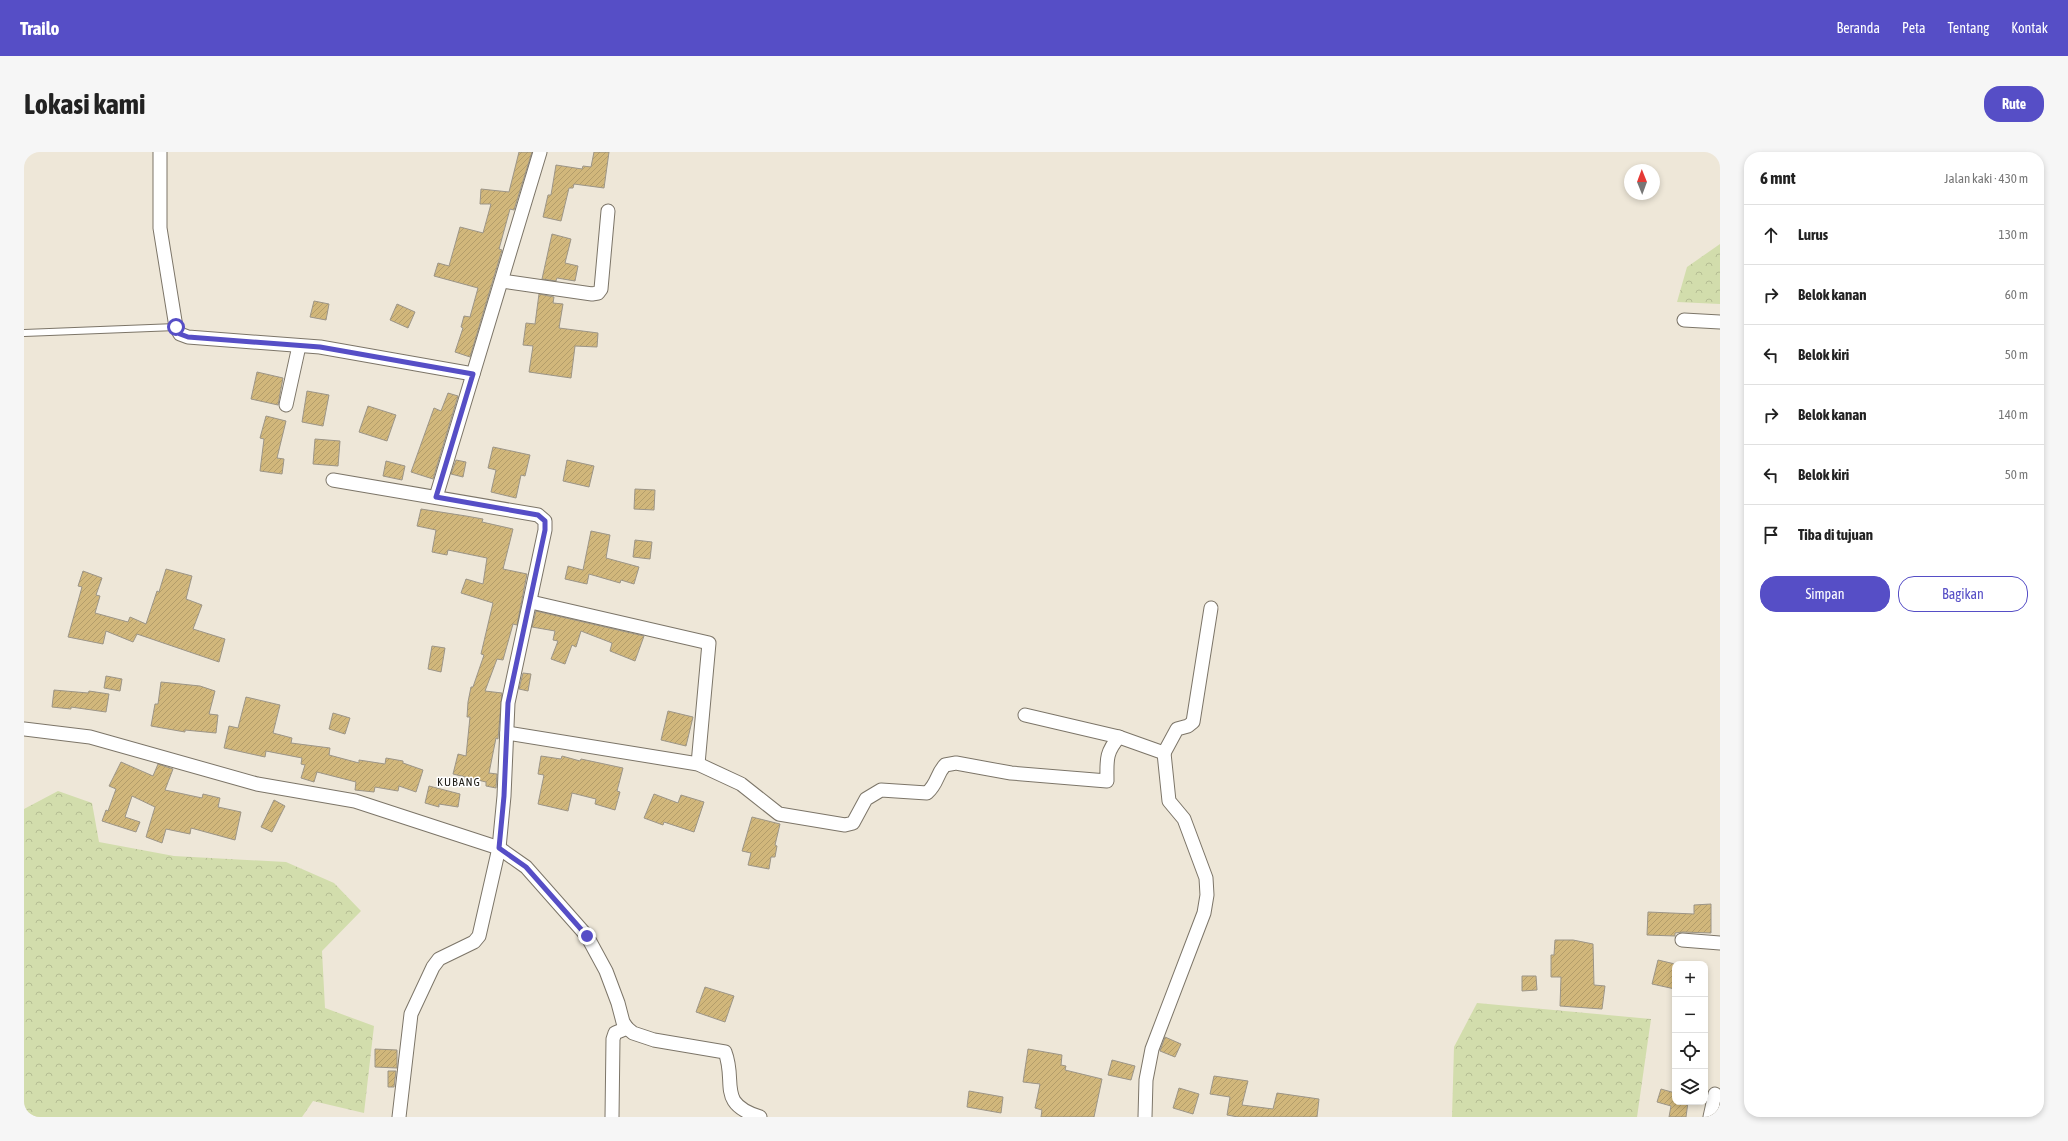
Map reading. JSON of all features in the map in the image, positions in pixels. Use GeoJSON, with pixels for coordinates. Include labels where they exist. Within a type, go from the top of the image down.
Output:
{"type":"FeatureCollection","features":[{"type":"Feature","properties":{"kind":"street"},"geometry":{"type":"LineString","coordinates":[[160,152],[160,228],[176,327],[180,334],[188,337],[320,347],[473,374]]}},
{"type":"Feature","properties":{"kind":"street"},"geometry":{"type":"LineString","coordinates":[[436,497],[540,152]]}},
{"type":"Feature","properties":{"kind":"street"},"geometry":{"type":"LineString","coordinates":[[502,281],[598,294],[601,289],[608,211]]}},
{"type":"Feature","properties":{"kind":"street"},"geometry":{"type":"LineString","coordinates":[[1684,320],[1720,322]]}},
{"type":"Feature","properties":{"kind":"street"},"geometry":{"type":"LineString","coordinates":[[286,405],[299,346]]}},
{"type":"Feature","properties":{"kind":"street"},"geometry":{"type":"LineString","coordinates":[[333,480],[436,497],[542,517],[545,521],[545,530],[531,602],[508,703],[504,796],[499,848],[479,936],[474,942],[439,959],[433,967],[411,1014],[399,1117]]}},
{"type":"Feature","properties":{"kind":"street"},"geometry":{"type":"LineString","coordinates":[[531,602],[709,643],[698,764]]}},
{"type":"Feature","properties":{"kind":"street"},"geometry":{"type":"LineString","coordinates":[[1145,1117],[1146,1080],[1152,1049],[1204,913],[1207,895],[1206,878],[1184,819],[1169,801],[1164,753],[1177,729],[1188,726],[1193,722],[1211,608]]}},
{"type":"Feature","properties":{"kind":"street"},"geometry":{"type":"LineString","coordinates":[[1025,714],[1119,737],[1164,753]]}},
{"type":"Feature","properties":{"kind":"street"},"geometry":{"type":"LineString","coordinates":[[24,729],[90,737],[257,784],[355,801],[499,848],[526,867],[587,936],[606,971],[618,1003],[623,1022],[627,1028],[633,1033],[654,1040],[725,1052],[729,1062],[730,1093],[737,1105],[748,1113],[760,1117]]}},
{"type":"Feature","properties":{"kind":"street"},"geometry":{"type":"LineString","coordinates":[[507,733],[698,764],[741,784],[779,814],[845,825],[853,823],[866,799],[881,790],[927,793],[935,785],[940,770],[945,765],[956,763],[1011,773],[1107,781],[1107,756],[1110,748],[1119,737]]}},
{"type":"Feature","properties":{"kind":"street"},"geometry":{"type":"LineString","coordinates":[[1682,940],[1720,943]]}},
{"type":"Feature","properties":{"kind":"street"},"geometry":{"type":"LineString","coordinates":[[612,1117],[613,1040],[615,1033],[627,1028]]}},
{"type":"Feature","properties":{"kind":"street"},"geometry":{"type":"LineString","coordinates":[[1710,1117],[1715,1094]]}},
{"type":"Feature","properties":{"kind":"lane"},"geometry":{"type":"LineString","coordinates":[[24,332],[176,327]]}},
{"type":"Feature","properties":{"kind":"green space"},"geometry":{"type":"Polygon","coordinates":[[[1720,244],[1720,304],[1677,302],[1687,267],[1720,244]]]}},
{"type":"Feature","properties":{"kind":"green space"},"geometry":{"type":"Polygon","coordinates":[[[58,791],[92,803],[99,842],[174,856],[286,862],[334,883],[361,911],[322,951],[325,1008],[374,1026],[364,1113],[313,1101],[302,1117],[24,1117],[24,809],[58,791]]]}},
{"type":"Feature","properties":{"kind":"green space"},"geometry":{"type":"Polygon","coordinates":[[[1477,1003],[1651,1019],[1637,1117],[1452,1117],[1454,1047],[1477,1003]]]}},
{"type":"Feature","properties":{"kind":"building"},"geometry":{"type":"Polygon","coordinates":[[[519,152],[532,152],[514,210],[510,209],[499,249],[502,250],[470,357],[455,352],[463,328],[461,327],[464,316],[470,317],[478,288],[434,276],[438,263],[449,266],[460,227],[483,233],[491,204],[480,204],[481,189],[509,192],[519,152]]]}},
{"type":"Feature","properties":{"kind":"building"},"geometry":{"type":"Polygon","coordinates":[[[594,152],[609,152],[604,188],[574,184],[573,188],[569,188],[561,221],[543,217],[548,195],[551,195],[556,165],[582,169],[583,166],[591,167],[594,152]]]}},
{"type":"Feature","properties":{"kind":"building"},"geometry":{"type":"Polygon","coordinates":[[[552,234],[571,239],[565,263],[578,266],[575,281],[557,278],[556,281],[542,279],[552,234]]]}},
{"type":"Feature","properties":{"kind":"building"},"geometry":{"type":"Polygon","coordinates":[[[539,294],[554,297],[553,303],[563,304],[559,328],[598,333],[597,347],[575,346],[571,378],[529,372],[533,346],[523,345],[526,323],[535,324],[539,294]]]}},
{"type":"Feature","properties":{"kind":"building"},"geometry":{"type":"Polygon","coordinates":[[[314,301],[329,304],[326,320],[310,317],[314,301]]]}},
{"type":"Feature","properties":{"kind":"building"},"geometry":{"type":"Polygon","coordinates":[[[397,304],[415,312],[408,328],[390,320],[397,304]]]}},
{"type":"Feature","properties":{"kind":"building"},"geometry":{"type":"Polygon","coordinates":[[[257,372],[283,378],[278,405],[251,399],[257,372]]]}},
{"type":"Feature","properties":{"kind":"building"},"geometry":{"type":"Polygon","coordinates":[[[307,391],[329,395],[323,426],[302,422],[307,391]]]}},
{"type":"Feature","properties":{"kind":"building"},"geometry":{"type":"Polygon","coordinates":[[[448,393],[458,396],[433,479],[411,472],[434,408],[441,411],[448,393]]]}},
{"type":"Feature","properties":{"kind":"building"},"geometry":{"type":"Polygon","coordinates":[[[368,406],[396,415],[387,441],[359,432],[368,406]]]}},
{"type":"Feature","properties":{"kind":"building"},"geometry":{"type":"Polygon","coordinates":[[[266,416],[286,421],[277,458],[284,459],[282,474],[260,471],[264,439],[260,438],[266,416]]]}},
{"type":"Feature","properties":{"kind":"building"},"geometry":{"type":"Polygon","coordinates":[[[315,439],[340,441],[338,466],[313,464],[315,439]]]}},
{"type":"Feature","properties":{"kind":"building"},"geometry":{"type":"Polygon","coordinates":[[[493,447],[530,455],[525,476],[521,475],[516,498],[491,492],[496,470],[488,468],[493,447]]]}},
{"type":"Feature","properties":{"kind":"building"},"geometry":{"type":"Polygon","coordinates":[[[456,460],[466,462],[463,477],[451,474],[456,460]]]}},
{"type":"Feature","properties":{"kind":"building"},"geometry":{"type":"Polygon","coordinates":[[[567,460],[594,466],[589,487],[563,481],[567,460]]]}},
{"type":"Feature","properties":{"kind":"building"},"geometry":{"type":"Polygon","coordinates":[[[386,461],[405,466],[402,480],[383,476],[386,461]]]}},
{"type":"Feature","properties":{"kind":"building"},"geometry":{"type":"Polygon","coordinates":[[[635,489],[655,490],[654,510],[634,509],[635,489]]]}},
{"type":"Feature","properties":{"kind":"building"},"geometry":{"type":"Polygon","coordinates":[[[421,509],[483,519],[482,522],[513,529],[503,569],[527,574],[517,625],[513,624],[503,660],[497,659],[485,691],[502,693],[498,739],[496,738],[489,773],[497,774],[496,788],[486,786],[486,782],[453,774],[458,754],[466,756],[470,717],[467,717],[468,702],[471,687],[473,687],[484,655],[481,654],[493,603],[461,593],[466,579],[483,584],[487,558],[448,550],[447,555],[432,552],[436,530],[417,526],[421,509]]]}},
{"type":"Feature","properties":{"kind":"building"},"geometry":{"type":"Polygon","coordinates":[[[591,531],[610,535],[606,558],[639,567],[634,584],[621,580],[620,583],[589,574],[587,584],[565,579],[568,566],[583,570],[591,531]]]}},
{"type":"Feature","properties":{"kind":"building"},"geometry":{"type":"Polygon","coordinates":[[[635,540],[652,542],[650,559],[633,557],[635,540]]]}},
{"type":"Feature","properties":{"kind":"building"},"geometry":{"type":"Polygon","coordinates":[[[166,569],[192,576],[186,599],[202,605],[193,629],[225,639],[219,662],[137,634],[133,642],[106,631],[103,644],[68,637],[82,587],[78,586],[83,571],[102,578],[96,595],[100,596],[95,613],[128,622],[130,617],[146,624],[157,591],[159,592],[166,569]]]}},
{"type":"Feature","properties":{"kind":"building"},"geometry":{"type":"Polygon","coordinates":[[[536,611],[644,636],[635,661],[610,651],[612,643],[581,631],[576,647],[572,645],[565,664],[551,659],[558,641],[553,640],[555,631],[532,627],[536,611]]]}},
{"type":"Feature","properties":{"kind":"building"},"geometry":{"type":"Polygon","coordinates":[[[432,646],[445,648],[441,672],[428,669],[432,646]]]}},
{"type":"Feature","properties":{"kind":"building"},"geometry":{"type":"Polygon","coordinates":[[[523,673],[531,674],[528,691],[519,689],[523,673]]]}},
{"type":"Feature","properties":{"kind":"building"},"geometry":{"type":"Polygon","coordinates":[[[106,676],[122,679],[120,691],[104,688],[106,676]]]}},
{"type":"Feature","properties":{"kind":"building"},"geometry":{"type":"Polygon","coordinates":[[[161,682],[200,686],[215,691],[209,714],[218,715],[216,733],[185,730],[185,732],[151,726],[155,704],[158,704],[161,682]]]}},
{"type":"Feature","properties":{"kind":"building"},"geometry":{"type":"Polygon","coordinates":[[[54,690],[88,693],[89,691],[109,694],[106,712],[71,707],[71,709],[52,707],[54,690]]]}},
{"type":"Feature","properties":{"kind":"building"},"geometry":{"type":"Polygon","coordinates":[[[246,697],[280,705],[273,733],[292,738],[291,743],[330,748],[329,755],[359,763],[359,760],[385,764],[386,758],[403,761],[403,763],[423,770],[416,792],[399,786],[398,791],[375,787],[374,792],[355,790],[356,782],[317,772],[314,782],[301,778],[305,765],[301,764],[302,758],[266,751],[265,757],[224,748],[229,726],[238,728],[246,697]]]}},
{"type":"Feature","properties":{"kind":"building"},"geometry":{"type":"Polygon","coordinates":[[[668,711],[693,717],[686,746],[661,740],[668,711]]]}},
{"type":"Feature","properties":{"kind":"building"},"geometry":{"type":"Polygon","coordinates":[[[333,713],[350,718],[345,734],[329,729],[333,713]]]}},
{"type":"Feature","properties":{"kind":"building"},"geometry":{"type":"Polygon","coordinates":[[[541,756],[561,759],[562,756],[580,761],[581,759],[623,768],[617,791],[620,792],[615,810],[595,804],[596,799],[572,793],[568,811],[538,804],[544,775],[538,774],[541,756]]]}},
{"type":"Feature","properties":{"kind":"building"},"geometry":{"type":"Polygon","coordinates":[[[121,762],[153,776],[158,764],[173,769],[165,790],[202,798],[203,794],[220,798],[218,807],[241,812],[235,840],[191,828],[190,834],[166,829],[162,843],[146,837],[155,807],[132,796],[125,817],[140,822],[136,832],[102,821],[106,810],[108,811],[116,789],[109,786],[121,762]]]}},
{"type":"Feature","properties":{"kind":"building"},"geometry":{"type":"Polygon","coordinates":[[[429,786],[460,794],[458,807],[439,804],[439,807],[425,803],[429,786]]]}},
{"type":"Feature","properties":{"kind":"building"},"geometry":{"type":"Polygon","coordinates":[[[654,794],[678,803],[681,795],[704,802],[694,832],[664,822],[663,825],[644,818],[654,794]]]}},
{"type":"Feature","properties":{"kind":"building"},"geometry":{"type":"Polygon","coordinates":[[[274,800],[285,806],[272,832],[261,827],[274,800]]]}},
{"type":"Feature","properties":{"kind":"building"},"geometry":{"type":"Polygon","coordinates":[[[752,817],[780,824],[775,845],[777,846],[775,857],[771,857],[769,869],[748,865],[751,853],[742,851],[752,817]]]}},
{"type":"Feature","properties":{"kind":"building"},"geometry":{"type":"Polygon","coordinates":[[[1711,904],[1711,933],[1683,932],[1675,933],[1675,936],[1647,935],[1648,912],[1694,914],[1694,905],[1711,904]]]}},
{"type":"Feature","properties":{"kind":"building"},"geometry":{"type":"Polygon","coordinates":[[[1555,940],[1573,940],[1593,944],[1594,985],[1605,986],[1602,1009],[1560,1006],[1561,977],[1551,977],[1551,955],[1554,955],[1555,940]]]}},
{"type":"Feature","properties":{"kind":"building"},"geometry":{"type":"Polygon","coordinates":[[[1658,960],[1672,963],[1672,988],[1652,984],[1658,960]]]}},
{"type":"Feature","properties":{"kind":"building"},"geometry":{"type":"Polygon","coordinates":[[[1522,976],[1536,976],[1537,990],[1522,991],[1522,976]]]}},
{"type":"Feature","properties":{"kind":"building"},"geometry":{"type":"Polygon","coordinates":[[[705,987],[734,996],[725,1022],[696,1012],[705,987]]]}},
{"type":"Feature","properties":{"kind":"building"},"geometry":{"type":"Polygon","coordinates":[[[1165,1037],[1181,1044],[1175,1057],[1160,1051],[1165,1037]]]}},
{"type":"Feature","properties":{"kind":"building"},"geometry":{"type":"Polygon","coordinates":[[[375,1049],[397,1050],[397,1068],[375,1067],[375,1049]]]}},
{"type":"Feature","properties":{"kind":"building"},"geometry":{"type":"Polygon","coordinates":[[[1028,1049],[1062,1055],[1061,1065],[1066,1066],[1065,1070],[1102,1079],[1094,1117],[1041,1117],[1042,1110],[1035,1108],[1040,1084],[1023,1082],[1028,1049]]]}},
{"type":"Feature","properties":{"kind":"building"},"geometry":{"type":"Polygon","coordinates":[[[1112,1060],[1135,1066],[1131,1080],[1108,1075],[1112,1060]]]}},
{"type":"Feature","properties":{"kind":"building"},"geometry":{"type":"Polygon","coordinates":[[[388,1071],[396,1071],[394,1087],[388,1087],[388,1071]]]}},
{"type":"Feature","properties":{"kind":"building"},"geometry":{"type":"Polygon","coordinates":[[[1214,1076],[1248,1081],[1242,1105],[1273,1109],[1277,1093],[1319,1099],[1317,1117],[1238,1117],[1227,1115],[1230,1097],[1210,1094],[1214,1076]]]}},
{"type":"Feature","properties":{"kind":"building"},"geometry":{"type":"Polygon","coordinates":[[[1179,1088],[1199,1094],[1193,1114],[1173,1108],[1179,1088]]]}},
{"type":"Feature","properties":{"kind":"building"},"geometry":{"type":"Polygon","coordinates":[[[1661,1089],[1672,1092],[1672,1105],[1688,1105],[1686,1117],[1669,1117],[1671,1106],[1657,1102],[1661,1089]]]}},
{"type":"Feature","properties":{"kind":"building"},"geometry":{"type":"Polygon","coordinates":[[[969,1091],[1003,1097],[1001,1113],[967,1107],[969,1091]]]}},
{"type":"Feature","properties":{"kind":"district","name":"KUBANG"},"geometry":{"type":"Point","coordinates":[459,782]}},
{"type":"Feature","properties":{"kind":"route"},"geometry":{"type":"LineString","coordinates":[[176,327],[180,334],[188,337],[320,347],[473,374],[436,497],[538,515],[545,521],[545,530],[531,602],[508,703],[504,796],[499,848],[526,867],[587,936]]}}]}
